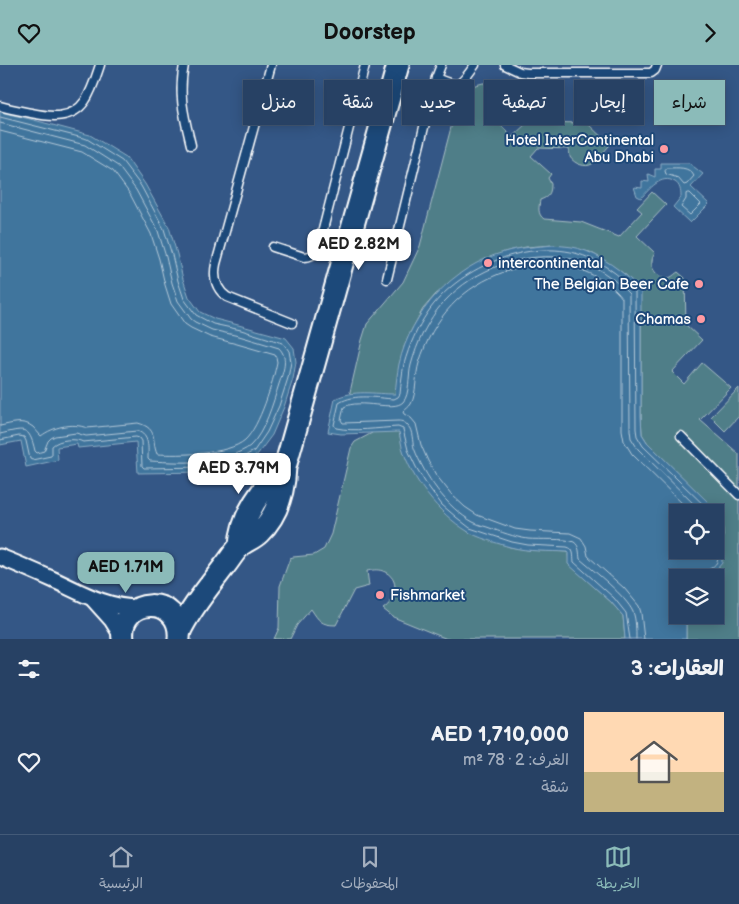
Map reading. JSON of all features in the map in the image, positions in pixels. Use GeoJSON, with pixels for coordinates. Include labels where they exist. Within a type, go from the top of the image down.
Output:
{"type":"FeatureCollection","features":[{"type":"Feature","properties":{"kind":"street"},"geometry":{"type":"LineString","coordinates":[[179,635],[190,612],[240,543],[285,467],[398,65]]}},
{"type":"Feature","properties":{"kind":"street"},"geometry":{"type":"LineString","coordinates":[[0,550],[23,556],[47,567],[77,591]]}},
{"type":"Feature","properties":{"kind":"street"},"geometry":{"type":"LineString","coordinates":[[0,557],[93,599],[119,607],[138,608],[156,605],[163,607],[169,611],[178,623],[179,635]]}},
{"type":"Feature","properties":{"kind":"street"},"geometry":{"type":"LineString","coordinates":[[163,607],[183,600],[211,583]]}},
{"type":"Feature","properties":{"kind":"street"},"geometry":{"type":"LineString","coordinates":[[93,599],[112,621],[123,638]]}},
{"type":"Feature","properties":{"kind":"street"},"geometry":{"type":"LineString","coordinates":[[123,638],[122,629],[125,622],[129,615],[138,608]]}},
{"type":"Feature","properties":{"kind":"lane"},"geometry":{"type":"LineString","coordinates":[[0,106],[45,115],[63,116],[71,113],[84,103],[100,65]]}},
{"type":"Feature","properties":{"kind":"lane"},"geometry":{"type":"LineString","coordinates":[[184,65],[181,79],[181,103],[191,145]]}},
{"type":"Feature","properties":{"kind":"lane"},"geometry":{"type":"LineString","coordinates":[[271,65],[214,276],[218,288],[227,297],[292,323]]}},
{"type":"Feature","properties":{"kind":"lane"},"geometry":{"type":"LineString","coordinates":[[272,247],[304,257],[312,255],[318,249],[365,65]]}},
{"type":"Feature","properties":{"kind":"lane"},"geometry":{"type":"LineString","coordinates":[[387,279],[436,78],[441,65]]}},
{"type":"Feature","properties":{"kind":"lane"},"geometry":{"type":"LineString","coordinates":[[436,78],[451,84],[458,84],[463,81],[476,65]]}},
{"type":"Feature","properties":{"kind":"lane"},"geometry":{"type":"LineString","coordinates":[[505,65],[520,72],[528,73],[585,74],[651,73],[657,65]]}},
{"type":"Feature","properties":{"kind":"lane"},"geometry":{"type":"LineString","coordinates":[[585,74],[586,65]]}},
{"type":"Feature","properties":{"kind":"lane"},"geometry":{"type":"LineString","coordinates":[[681,436],[738,490]]}},
{"type":"Feature","properties":{"kind":"green space"},"geometry":{"type":"Polygon","coordinates":[[[484,83],[484,125],[500,125],[512,137],[525,125],[564,125],[564,123],[589,125],[610,145],[594,162],[587,166],[577,163],[572,159],[569,149],[538,148],[531,156],[551,174],[548,178],[551,184],[550,192],[540,200],[539,213],[544,219],[581,222],[619,237],[642,212],[637,208],[652,192],[666,205],[637,236],[655,253],[652,265],[657,274],[668,278],[678,272],[685,278],[686,325],[702,340],[672,372],[684,384],[702,363],[731,388],[700,420],[739,454],[739,639],[686,639],[686,624],[724,624],[724,569],[716,569],[721,559],[724,559],[724,504],[709,504],[647,442],[642,434],[641,319],[627,276],[590,252],[553,245],[526,247],[504,252],[436,294],[423,309],[404,347],[399,432],[404,452],[468,532],[510,547],[568,552],[569,564],[611,602],[623,616],[625,639],[447,639],[393,617],[383,609],[394,595],[395,584],[389,574],[377,570],[367,571],[369,586],[354,590],[336,625],[321,621],[311,609],[297,625],[290,639],[274,639],[279,628],[280,586],[290,558],[314,555],[324,549],[331,534],[351,448],[355,442],[372,433],[359,399],[350,392],[362,340],[367,324],[403,282],[420,246],[452,125],[474,125],[474,85],[484,83]]]}},
{"type":"Feature","properties":{"kind":"green space"},"geometry":{"type":"Polygon","coordinates":[[[739,388],[739,416],[725,431],[711,417],[739,388]]]}},
{"type":"Feature","properties":{"kind":"water"},"geometry":{"type":"Polygon","coordinates":[[[0,112],[90,135],[126,157],[145,184],[169,227],[189,297],[200,312],[215,319],[286,338],[294,348],[296,362],[284,407],[272,435],[257,455],[240,464],[210,472],[138,473],[136,442],[78,448],[77,444],[57,447],[58,460],[26,467],[21,441],[0,445],[0,112]]]}},
{"type":"Feature","properties":{"kind":"water"},"geometry":{"type":"Polygon","coordinates":[[[661,163],[689,163],[703,174],[691,187],[709,204],[690,223],[673,207],[681,197],[680,188],[675,182],[670,180],[660,181],[641,198],[637,196],[634,187],[642,188],[642,181],[649,182],[648,174],[655,177],[655,169],[661,169],[661,163]]]}},
{"type":"Feature","properties":{"kind":"water"},"geometry":{"type":"Polygon","coordinates":[[[553,245],[574,247],[586,251],[603,259],[619,270],[641,289],[642,434],[647,442],[710,504],[669,504],[669,559],[722,559],[722,563],[717,569],[669,569],[669,624],[686,624],[686,639],[625,639],[623,616],[611,602],[568,564],[568,552],[517,549],[476,536],[457,524],[427,495],[419,483],[406,459],[399,432],[341,434],[328,432],[335,399],[357,393],[395,394],[399,364],[413,327],[424,310],[451,280],[485,259],[522,248],[553,245]]]}},
{"type":"Feature","properties":{"kind":"place","name":"Hotel InterContinental Abu Dhabi"},"geometry":{"type":"Point","coordinates":[664,149]}},
{"type":"Feature","properties":{"kind":"place","name":"intercontinental"},"geometry":{"type":"Point","coordinates":[488,263]}},
{"type":"Feature","properties":{"kind":"place","name":"The Belgian Beer Cafe"},"geometry":{"type":"Point","coordinates":[699,284]}},
{"type":"Feature","properties":{"kind":"place","name":"Chamas"},"geometry":{"type":"Point","coordinates":[701,319]}},
{"type":"Feature","properties":{"kind":"place","name":"Fishmarket"},"geometry":{"type":"Point","coordinates":[380,595]}}]}
